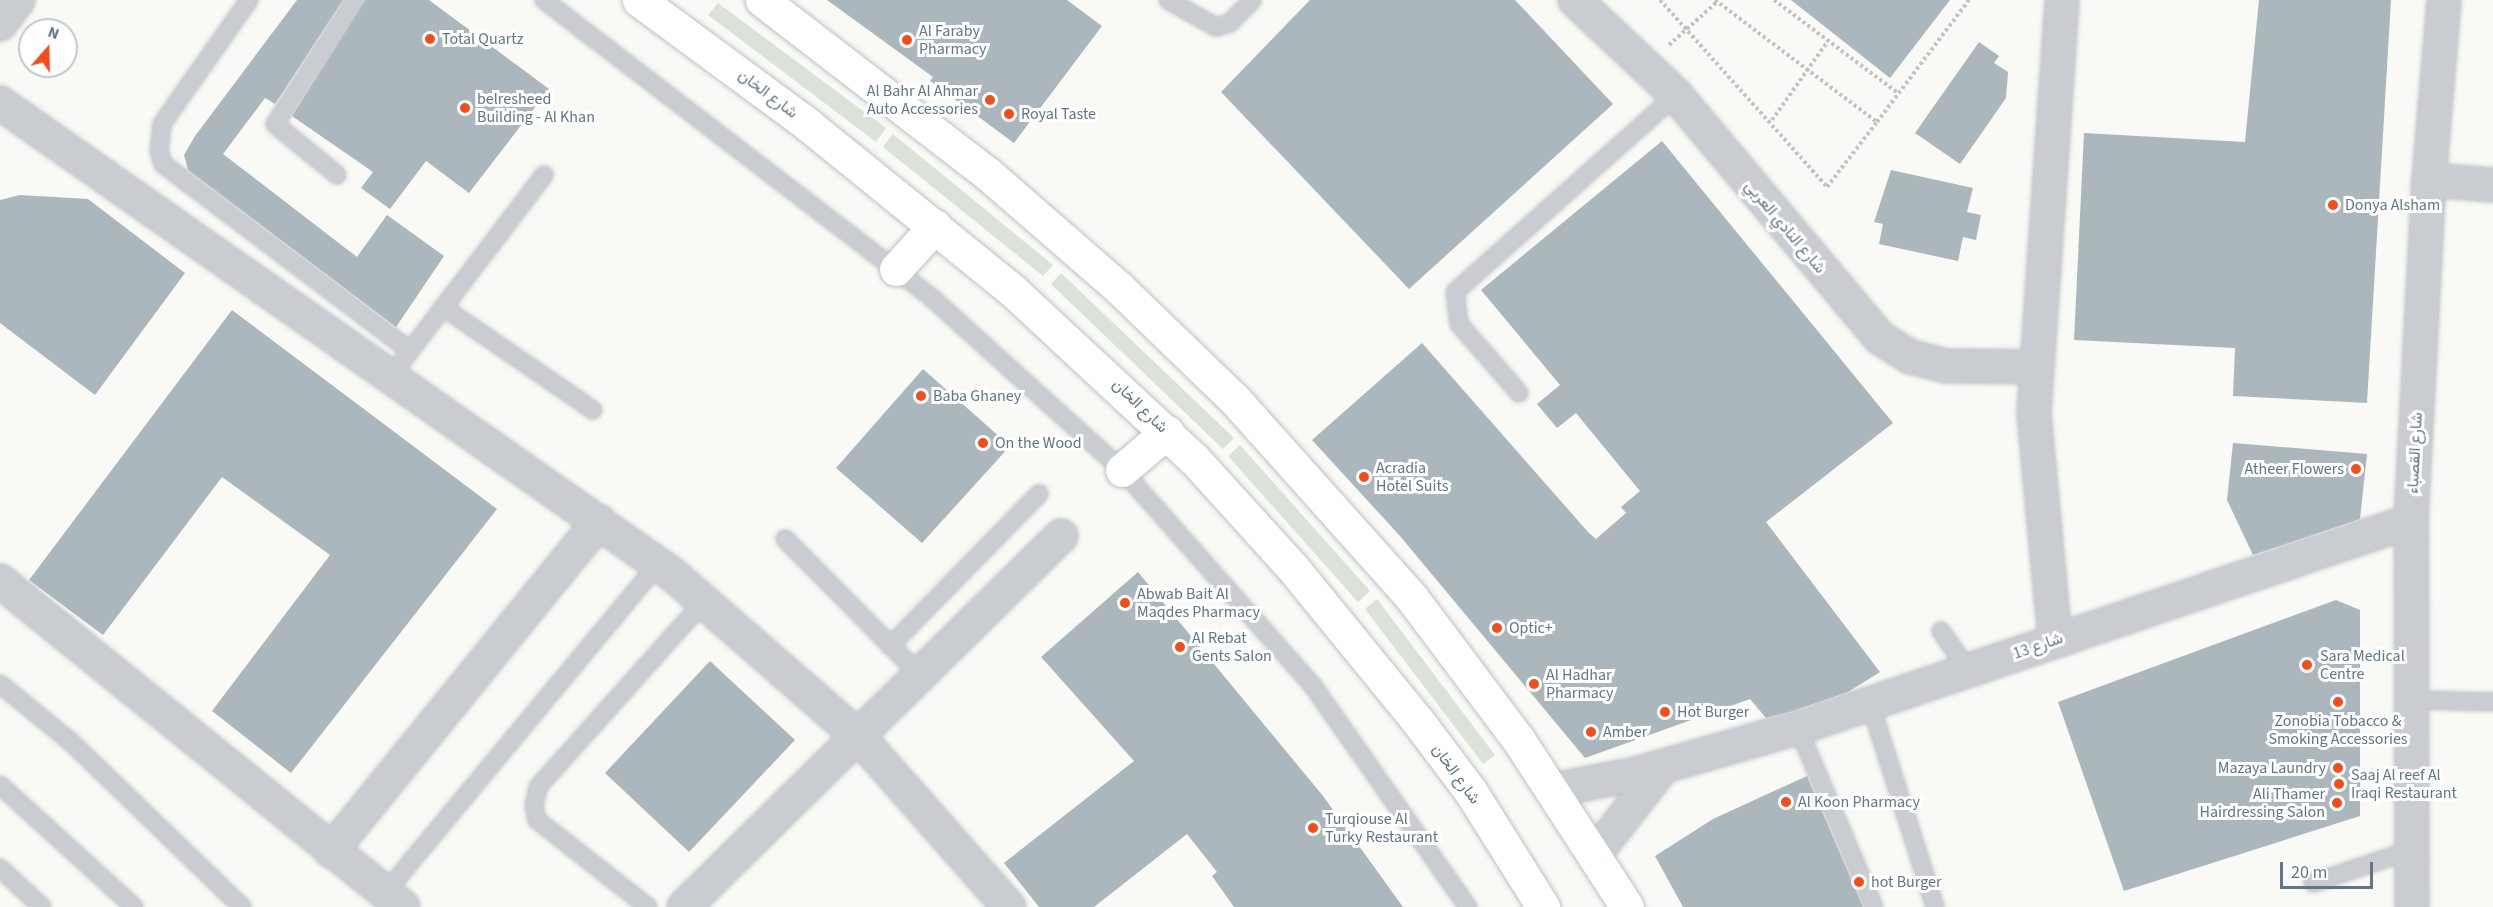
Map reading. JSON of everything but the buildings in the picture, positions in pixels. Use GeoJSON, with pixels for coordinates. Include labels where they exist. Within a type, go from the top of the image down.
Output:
{"type":"FeatureCollection","features":[{"type":"Feature","properties":{"kind":"main road","name":"شارع الخان"},"geometry":{"type":"LineString","coordinates":[[639,0],[935,226],[1075,344],[1167,432],[1280,552],[1417,720],[1544,907]]}},
{"type":"Feature","properties":{"kind":"main road"},"geometry":{"type":"LineString","coordinates":[[773,4],[1029,210],[1236,401],[1412,598],[1553,790],[1627,907]]}},
{"type":"Feature","properties":{"kind":"main road"},"geometry":{"type":"LineString","coordinates":[[896,269],[935,226]]}},
{"type":"Feature","properties":{"kind":"main road"},"geometry":{"type":"LineString","coordinates":[[1122,470],[1167,432]]}},
{"type":"Feature","properties":{"kind":"street"},"geometry":{"type":"LineString","coordinates":[[0,24],[18,0]]}},
{"type":"Feature","properties":{"kind":"street","name":"شارع النادي العربي"},"geometry":{"type":"LineString","coordinates":[[1575,0],[1676,95],[1880,338],[1911,357],[1946,366],[2036,367]]}},
{"type":"Feature","properties":{"kind":"street"},"geometry":{"type":"LineString","coordinates":[[2055,640],[2037,482],[2036,367],[2062,0]]}},
{"type":"Feature","properties":{"kind":"street","name":"شارع القصباء"},"geometry":{"type":"LineString","coordinates":[[2412,907],[2408,851],[2411,521],[2429,180],[2444,0]]}},
{"type":"Feature","properties":{"kind":"street"},"geometry":{"type":"LineString","coordinates":[[0,103],[599,521],[705,600],[858,736],[1009,907]]}},
{"type":"Feature","properties":{"kind":"street"},"geometry":{"type":"LineString","coordinates":[[2429,180],[2493,184]]}},
{"type":"Feature","properties":{"kind":"street"},"geometry":{"type":"LineString","coordinates":[[332,851],[599,521]]}},
{"type":"Feature","properties":{"kind":"street","name":"شارع 13"},"geometry":{"type":"LineString","coordinates":[[1553,790],[1663,767],[1798,728],[2411,521]]}},
{"type":"Feature","properties":{"kind":"street"},"geometry":{"type":"LineString","coordinates":[[684,907],[1061,536]]}},
{"type":"Feature","properties":{"kind":"street"},"geometry":{"type":"LineString","coordinates":[[0,581],[394,900]]}},
{"type":"Feature","properties":{"kind":"street"},"geometry":{"type":"LineString","coordinates":[[1595,854],[1663,767]]}},
{"type":"Feature","properties":{"kind":"lane"},"geometry":{"type":"LineString","coordinates":[[249,0],[162,124],[159,151],[164,164],[410,351]]}},
{"type":"Feature","properties":{"kind":"lane"},"geometry":{"type":"LineString","coordinates":[[337,175],[275,124],[355,0]]}},
{"type":"Feature","properties":{"kind":"lane"},"geometry":{"type":"LineString","coordinates":[[544,0],[896,269],[1042,392],[1122,470],[1313,686],[1468,907]]}},
{"type":"Feature","properties":{"kind":"lane"},"geometry":{"type":"LineString","coordinates":[[1168,0],[1215,27],[1230,23],[1252,0]]}},
{"type":"Feature","properties":{"kind":"lane"},"geometry":{"type":"LineString","coordinates":[[1519,393],[1458,324],[1455,292],[1676,95]]}},
{"type":"Feature","properties":{"kind":"lane"},"geometry":{"type":"LineString","coordinates":[[391,376],[544,175]]}},
{"type":"Feature","properties":{"kind":"lane"},"geometry":{"type":"LineString","coordinates":[[443,307],[593,410]]}},
{"type":"Feature","properties":{"kind":"lane"},"geometry":{"type":"LineString","coordinates":[[890,646],[1039,494]]}},
{"type":"Feature","properties":{"kind":"lane"},"geometry":{"type":"LineString","coordinates":[[785,539],[920,675]]}},
{"type":"Feature","properties":{"kind":"lane"},"geometry":{"type":"LineString","coordinates":[[394,900],[658,564]]}},
{"type":"Feature","properties":{"kind":"lane"},"geometry":{"type":"LineString","coordinates":[[648,907],[537,820],[534,805],[538,787],[705,600]]}},
{"type":"Feature","properties":{"kind":"lane"},"geometry":{"type":"LineString","coordinates":[[1941,631],[1968,670]]}},
{"type":"Feature","properties":{"kind":"lane"},"geometry":{"type":"LineString","coordinates":[[0,684],[70,741],[242,907]]}},
{"type":"Feature","properties":{"kind":"lane"},"geometry":{"type":"LineString","coordinates":[[2408,700],[2493,702]]}},
{"type":"Feature","properties":{"kind":"lane"},"geometry":{"type":"LineString","coordinates":[[1870,704],[1935,907]]}},
{"type":"Feature","properties":{"kind":"lane"},"geometry":{"type":"LineString","coordinates":[[1798,728],[1874,907]]}},
{"type":"Feature","properties":{"kind":"lane"},"geometry":{"type":"LineString","coordinates":[[0,785],[134,907]]}},
{"type":"Feature","properties":{"kind":"lane"},"geometry":{"type":"LineString","coordinates":[[2313,884],[2408,851]]}},
{"type":"Feature","properties":{"kind":"lane"},"geometry":{"type":"LineString","coordinates":[[0,868],[42,907]]}},
{"type":"Feature","properties":{"kind":"path"},"geometry":{"type":"LineString","coordinates":[[1660,0],[1689,28],[1772,120],[1827,187],[1969,0]]}},
{"type":"Feature","properties":{"kind":"path"},"geometry":{"type":"LineString","coordinates":[[1774,0],[1898,93]]}},
{"type":"Feature","properties":{"kind":"path"},"geometry":{"type":"LineString","coordinates":[[1646,65],[1716,1],[1877,122]]}},
{"type":"Feature","properties":{"kind":"path"},"geometry":{"type":"LineString","coordinates":[[1772,120],[1828,41]]}},
{"type":"Feature","properties":{"kind":"shaded area"},"geometry":{"type":"Polygon","coordinates":[[[718,3],[886,128],[876,142],[708,15],[718,3]]]}},
{"type":"Feature","properties":{"kind":"shaded area"},"geometry":{"type":"Polygon","coordinates":[[[893,134],[1053,265],[1043,276],[883,147],[893,134]]]}},
{"type":"Feature","properties":{"kind":"shaded area"},"geometry":{"type":"Polygon","coordinates":[[[1061,273],[1234,438],[1223,449],[1051,284],[1061,273]]]}},
{"type":"Feature","properties":{"kind":"shaded area"},"geometry":{"type":"Polygon","coordinates":[[[1240,445],[1370,591],[1358,602],[1228,456],[1240,445]]]}},
{"type":"Feature","properties":{"kind":"shaded area"},"geometry":{"type":"Polygon","coordinates":[[[1377,599],[1495,755],[1483,764],[1365,609],[1377,599]]]}},
{"type":"Feature","properties":{"kind":"place","name":"Total Quartz"},"geometry":{"type":"Point","coordinates":[430,39]}},
{"type":"Feature","properties":{"kind":"place","name":"Al Faraby Pharmacy"},"geometry":{"type":"Point","coordinates":[907,40]}},
{"type":"Feature","properties":{"kind":"place","name":"Al Bahr Al Ahmar Auto Accessories"},"geometry":{"type":"Point","coordinates":[990,100]}},
{"type":"Feature","properties":{"kind":"place","name":"belresheed Building - Al Khan"},"geometry":{"type":"Point","coordinates":[465,108]}},
{"type":"Feature","properties":{"kind":"place","name":"Royal Taste"},"geometry":{"type":"Point","coordinates":[1009,114]}},
{"type":"Feature","properties":{"kind":"place","name":"Donya Alsham"},"geometry":{"type":"Point","coordinates":[2333,205]}},
{"type":"Feature","properties":{"kind":"place","name":"Baba Ghaney"},"geometry":{"type":"Point","coordinates":[921,396]}},
{"type":"Feature","properties":{"kind":"place","name":"On the Wood"},"geometry":{"type":"Point","coordinates":[983,443]}},
{"type":"Feature","properties":{"kind":"place","name":"Atheer Flowers"},"geometry":{"type":"Point","coordinates":[2356,469]}},
{"type":"Feature","properties":{"kind":"place","name":"Acradia Hotel Suits"},"geometry":{"type":"Point","coordinates":[1364,477]}},
{"type":"Feature","properties":{"kind":"place","name":"Abwab Bait Al Maqdes Pharmacy"},"geometry":{"type":"Point","coordinates":[1125,603]}},
{"type":"Feature","properties":{"kind":"place","name":"Optic+"},"geometry":{"type":"Point","coordinates":[1497,628]}},
{"type":"Feature","properties":{"kind":"place","name":"Al Rebat Gents Salon"},"geometry":{"type":"Point","coordinates":[1180,647]}},
{"type":"Feature","properties":{"kind":"place","name":"Sara Medical Centre"},"geometry":{"type":"Point","coordinates":[2307,665]}},
{"type":"Feature","properties":{"kind":"place","name":"Al Hadhar Pharmacy"},"geometry":{"type":"Point","coordinates":[1534,684]}},
{"type":"Feature","properties":{"kind":"place","name":"Zonobia Tobacco & Smoking Accessories"},"geometry":{"type":"Point","coordinates":[2338,702]}},
{"type":"Feature","properties":{"kind":"place","name":"Hot Burger"},"geometry":{"type":"Point","coordinates":[1665,712]}},
{"type":"Feature","properties":{"kind":"place","name":"Amber"},"geometry":{"type":"Point","coordinates":[1591,732]}},
{"type":"Feature","properties":{"kind":"place","name":"Mazaya Laundry"},"geometry":{"type":"Point","coordinates":[2338,768]}},
{"type":"Feature","properties":{"kind":"place","name":"Saaj Al reef Al Iraqi Restaurant"},"geometry":{"type":"Point","coordinates":[2339,784]}},
{"type":"Feature","properties":{"kind":"place","name":"Al Koon Pharmacy"},"geometry":{"type":"Point","coordinates":[1786,802]}},
{"type":"Feature","properties":{"kind":"place","name":"Ali Thamer Hairdressing Salon"},"geometry":{"type":"Point","coordinates":[2337,803]}},
{"type":"Feature","properties":{"kind":"place","name":"Turqiouse Al Turky Restaurant"},"geometry":{"type":"Point","coordinates":[1313,828]}},
{"type":"Feature","properties":{"kind":"place","name":"hot Burger"},"geometry":{"type":"Point","coordinates":[1859,882]}}]}
